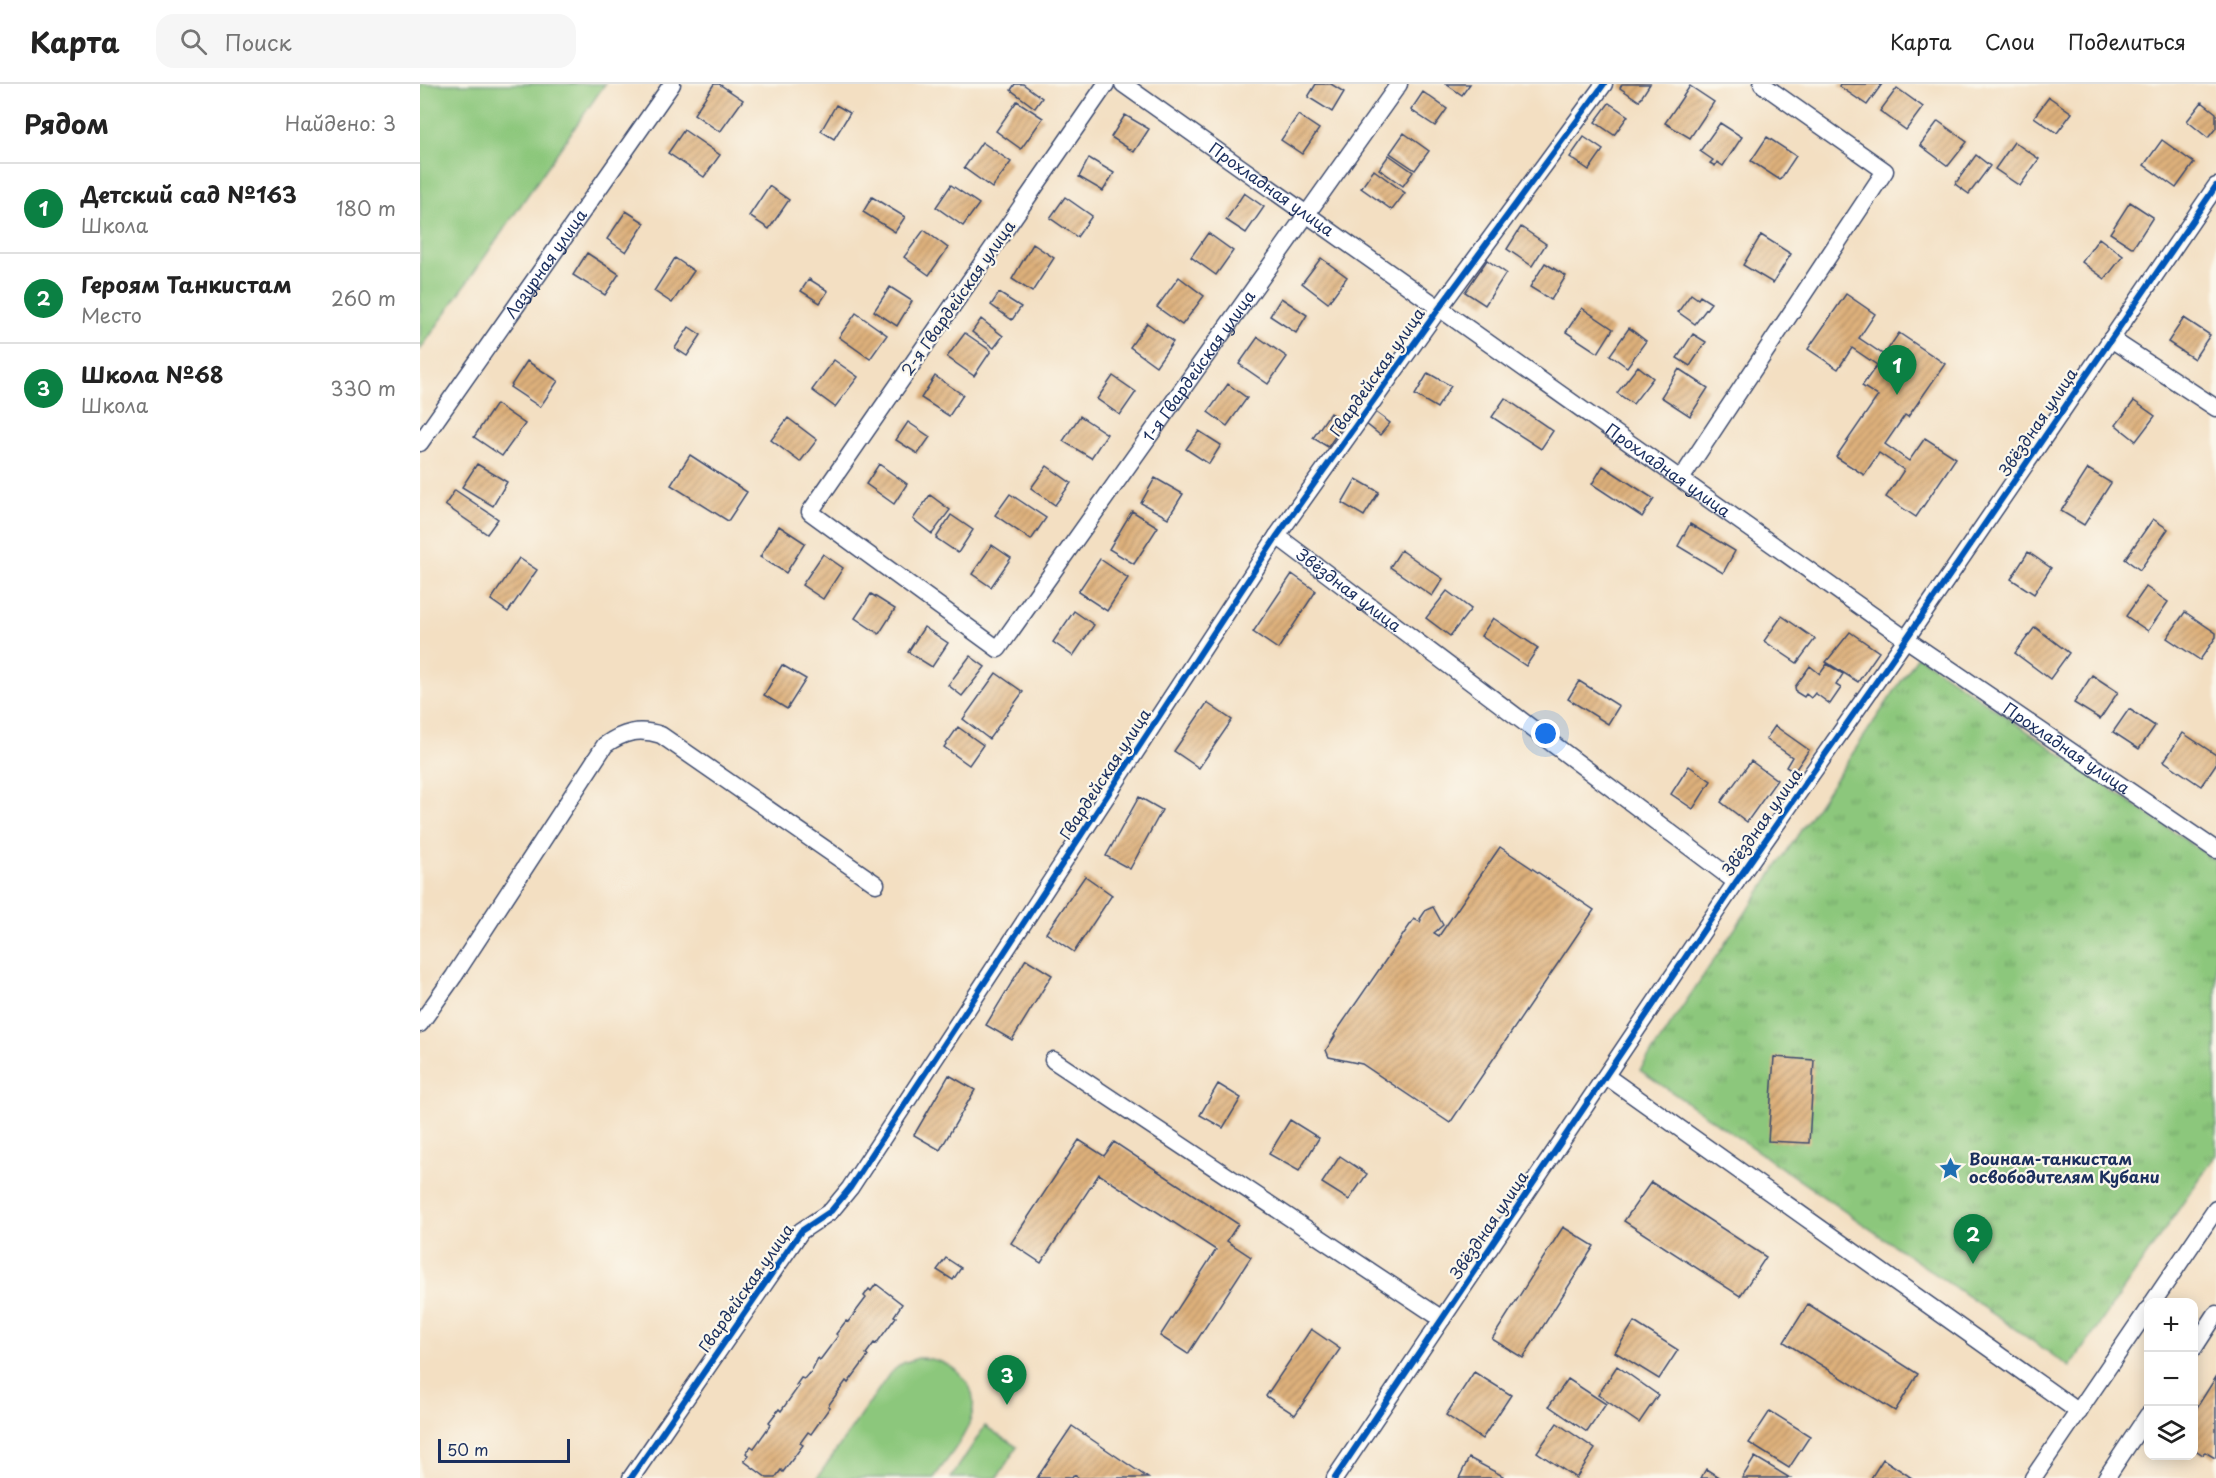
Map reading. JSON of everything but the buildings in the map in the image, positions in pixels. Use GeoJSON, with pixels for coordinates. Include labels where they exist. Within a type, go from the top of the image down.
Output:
{"type":"FeatureCollection","features":[{"type":"Feature","properties":{"kind":"street","name":"Лазурная улица"},"geometry":{"type":"LineString","coordinates":[[420,443],[672,84]]}},
{"type":"Feature","properties":{"kind":"street","name":"2-я Гвардейская улица"},"geometry":{"type":"LineString","coordinates":[[998,649],[810,512],[1106,84]]}},
{"type":"Feature","properties":{"kind":"street","name":"Прохладная улица"},"geometry":{"type":"LineString","coordinates":[[1123,84],[1906,639],[2216,850]]}},
{"type":"Feature","properties":{"kind":"street","name":"1-я Гвардейская улица"},"geometry":{"type":"LineString","coordinates":[[998,649],[1399,84]]}},
{"type":"Feature","properties":{"kind":"street","name":"Гвардейская улица"},"geometry":{"type":"LineString","coordinates":[[631,1478],[801,1231],[831,1211],[850,1188],[1277,536],[1440,307],[1604,84]]}},
{"type":"Feature","properties":{"kind":"street"},"geometry":{"type":"LineString","coordinates":[[1681,479],[1885,171],[1762,84]]}},
{"type":"Feature","properties":{"kind":"street","name":"Звёздная улица"},"geometry":{"type":"LineString","coordinates":[[1335,1478],[1736,882],[1906,639],[2216,186]]}},
{"type":"Feature","properties":{"kind":"street"},"geometry":{"type":"LineString","coordinates":[[2111,339],[2216,408]]}},
{"type":"Feature","properties":{"kind":"street","name":"Звёздная улица"},"geometry":{"type":"LineString","coordinates":[[1277,536],[1736,882]]}},
{"type":"Feature","properties":{"kind":"street"},"geometry":{"type":"LineString","coordinates":[[420,1024],[605,745],[618,735],[634,731],[648,731],[661,735],[876,884]]}},
{"type":"Feature","properties":{"kind":"street"},"geometry":{"type":"LineString","coordinates":[[1053,1060],[1442,1319]]}},
{"type":"Feature","properties":{"kind":"street"},"geometry":{"type":"LineString","coordinates":[[1606,1076],[2079,1412]]}},
{"type":"Feature","properties":{"kind":"street"},"geometry":{"type":"LineString","coordinates":[[2156,1298],[2216,1209]]}},
{"type":"Feature","properties":{"kind":"street"},"geometry":{"type":"LineString","coordinates":[[2198,1341],[2216,1314]]}},
{"type":"Feature","properties":{"kind":"street"},"geometry":{"type":"LineString","coordinates":[[2033,1478],[2144,1315]]}},
{"type":"Feature","properties":{"kind":"street"},"geometry":{"type":"LineString","coordinates":[[2106,1478],[2144,1420]]}},
{"type":"Feature","properties":{"kind":"green space"},"geometry":{"type":"Polygon","coordinates":[[[420,84],[605,84],[420,350],[420,84]]]}},
{"type":"Feature","properties":{"kind":"green space"},"geometry":{"type":"Polygon","coordinates":[[[1918,656],[2216,861],[2216,1155],[2070,1367],[1640,1070],[1918,656]]]}},
{"type":"Feature","properties":{"kind":"green space"},"geometry":{"type":"Polygon","coordinates":[[[918,1358],[930,1359],[952,1367],[970,1388],[973,1401],[972,1415],[960,1442],[934,1478],[817,1478],[890,1373],[903,1363],[918,1358]]]}},
{"type":"Feature","properties":{"kind":"green space"},"geometry":{"type":"Polygon","coordinates":[[[985,1426],[1017,1447],[997,1478],[951,1478],[985,1426]]]}},
{"type":"Feature","properties":{"kind":"cycle path"},"geometry":{"type":"LineString","coordinates":[[631,1478],[801,1231],[831,1211],[850,1188],[1277,536],[1440,307],[1604,84]]}},
{"type":"Feature","properties":{"kind":"cycle path"},"geometry":{"type":"LineString","coordinates":[[1335,1478],[1736,882],[1906,639],[2216,186]]}},
{"type":"Feature","properties":{"kind":"place","name":"Детский cад №163"},"geometry":{"type":"Point","coordinates":[1897,395]}},
{"type":"Feature","properties":{"kind":"place","name":"Воинам-танкистам освободителям Кубани"},"geometry":{"type":"Point","coordinates":[1951,1168]}},
{"type":"Feature","properties":{"kind":"place","name":"Героям Танкистам"},"geometry":{"type":"Point","coordinates":[1973,1264]}},
{"type":"Feature","properties":{"kind":"place","name":"Школа №68"},"geometry":{"type":"Point","coordinates":[1007,1405]}}]}
